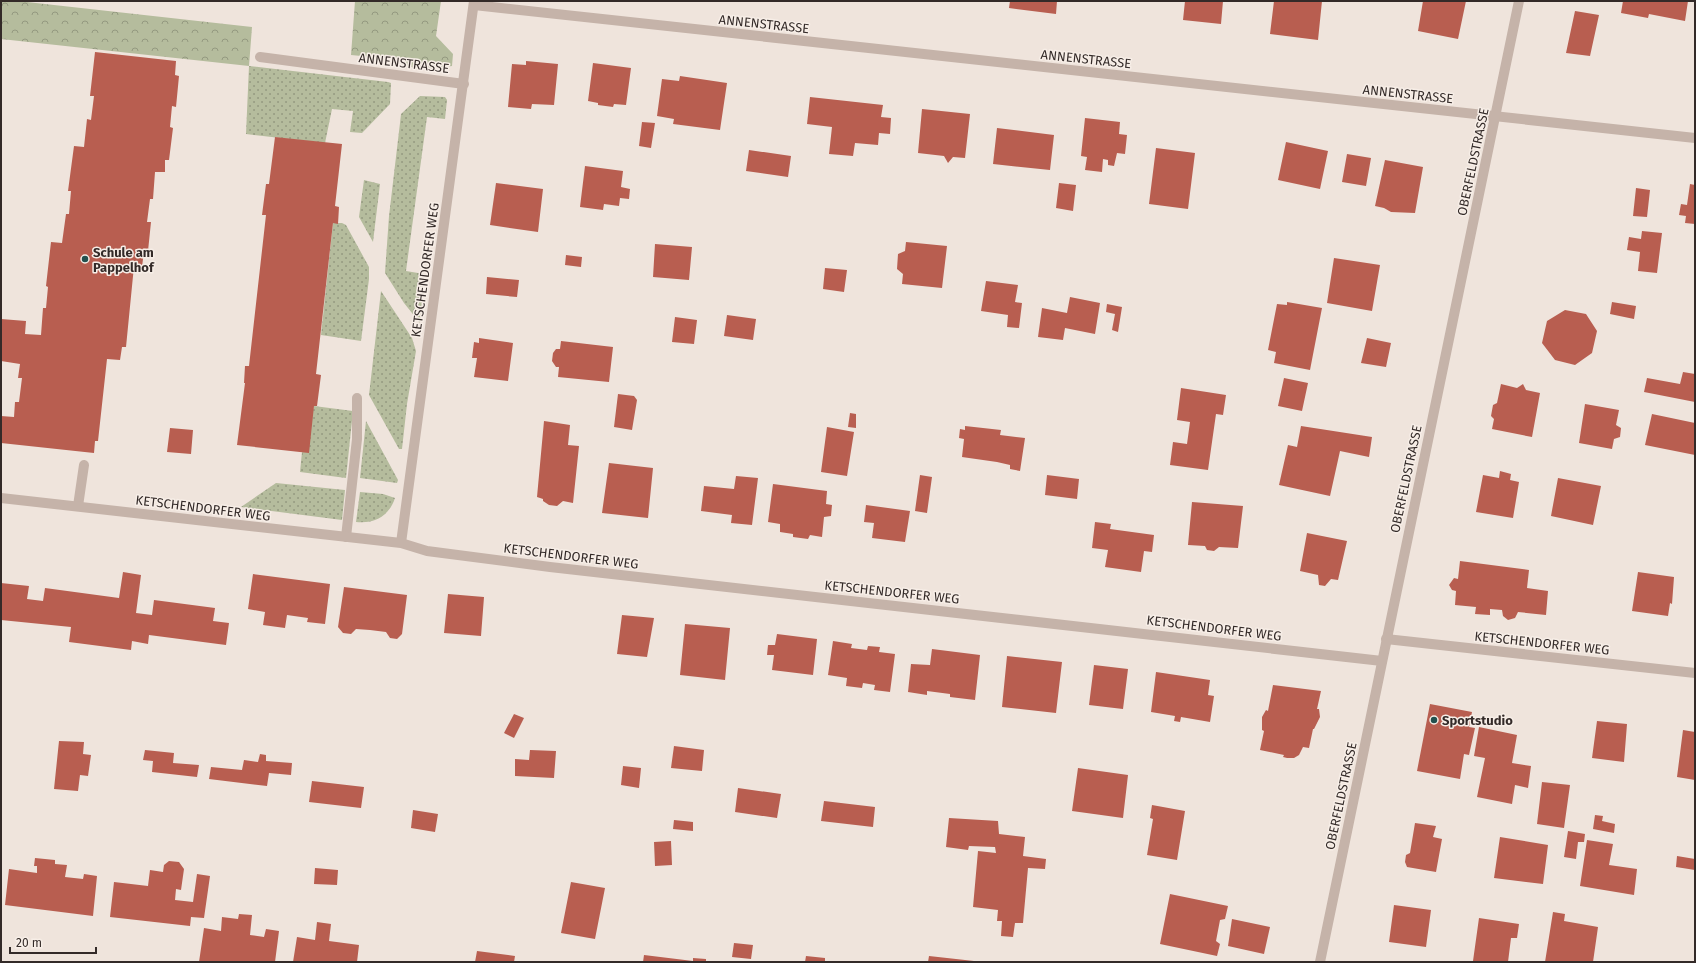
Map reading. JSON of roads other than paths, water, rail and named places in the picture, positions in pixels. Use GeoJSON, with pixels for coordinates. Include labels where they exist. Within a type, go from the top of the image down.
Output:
{"type":"FeatureCollection","features":[{"type":"Feature","properties":{"kind":"street","name":"OBERFELDSTRASSE"},"geometry":{"type":"LineString","coordinates":[[1320,962],[1519,1]]}},
{"type":"Feature","properties":{"kind":"street","name":"ANNENSTRASSE"},"geometry":{"type":"LineString","coordinates":[[474,3],[1695,138]]}},
{"type":"Feature","properties":{"kind":"street","name":"KETSCHENDORFER WEG"},"geometry":{"type":"LineString","coordinates":[[401,543],[474,3]]}},
{"type":"Feature","properties":{"kind":"street","name":"ANNENSTRASSE"},"geometry":{"type":"LineString","coordinates":[[260,57],[464,84]]}},
{"type":"Feature","properties":{"kind":"street"},"geometry":{"type":"LineString","coordinates":[[346,537],[357,439],[357,398]]}},
{"type":"Feature","properties":{"kind":"street"},"geometry":{"type":"LineString","coordinates":[[78,506],[84,466]]}},
{"type":"Feature","properties":{"kind":"street","name":"KETSCHENDORFER WEG"},"geometry":{"type":"LineString","coordinates":[[1,498],[401,543],[427,551],[550,567],[1382,661]]}},
{"type":"Feature","properties":{"kind":"street","name":"KETSCHENDORFER WEG"},"geometry":{"type":"LineString","coordinates":[[1386,639],[1695,673]]}},
{"type":"Feature","properties":{"kind":"place","name":"Schule am Pappelhof"},"geometry":{"type":"Point","coordinates":[85,259]}},
{"type":"Feature","properties":{"kind":"place","name":"Sportstudio"},"geometry":{"type":"Point","coordinates":[1434,720]}}]}
